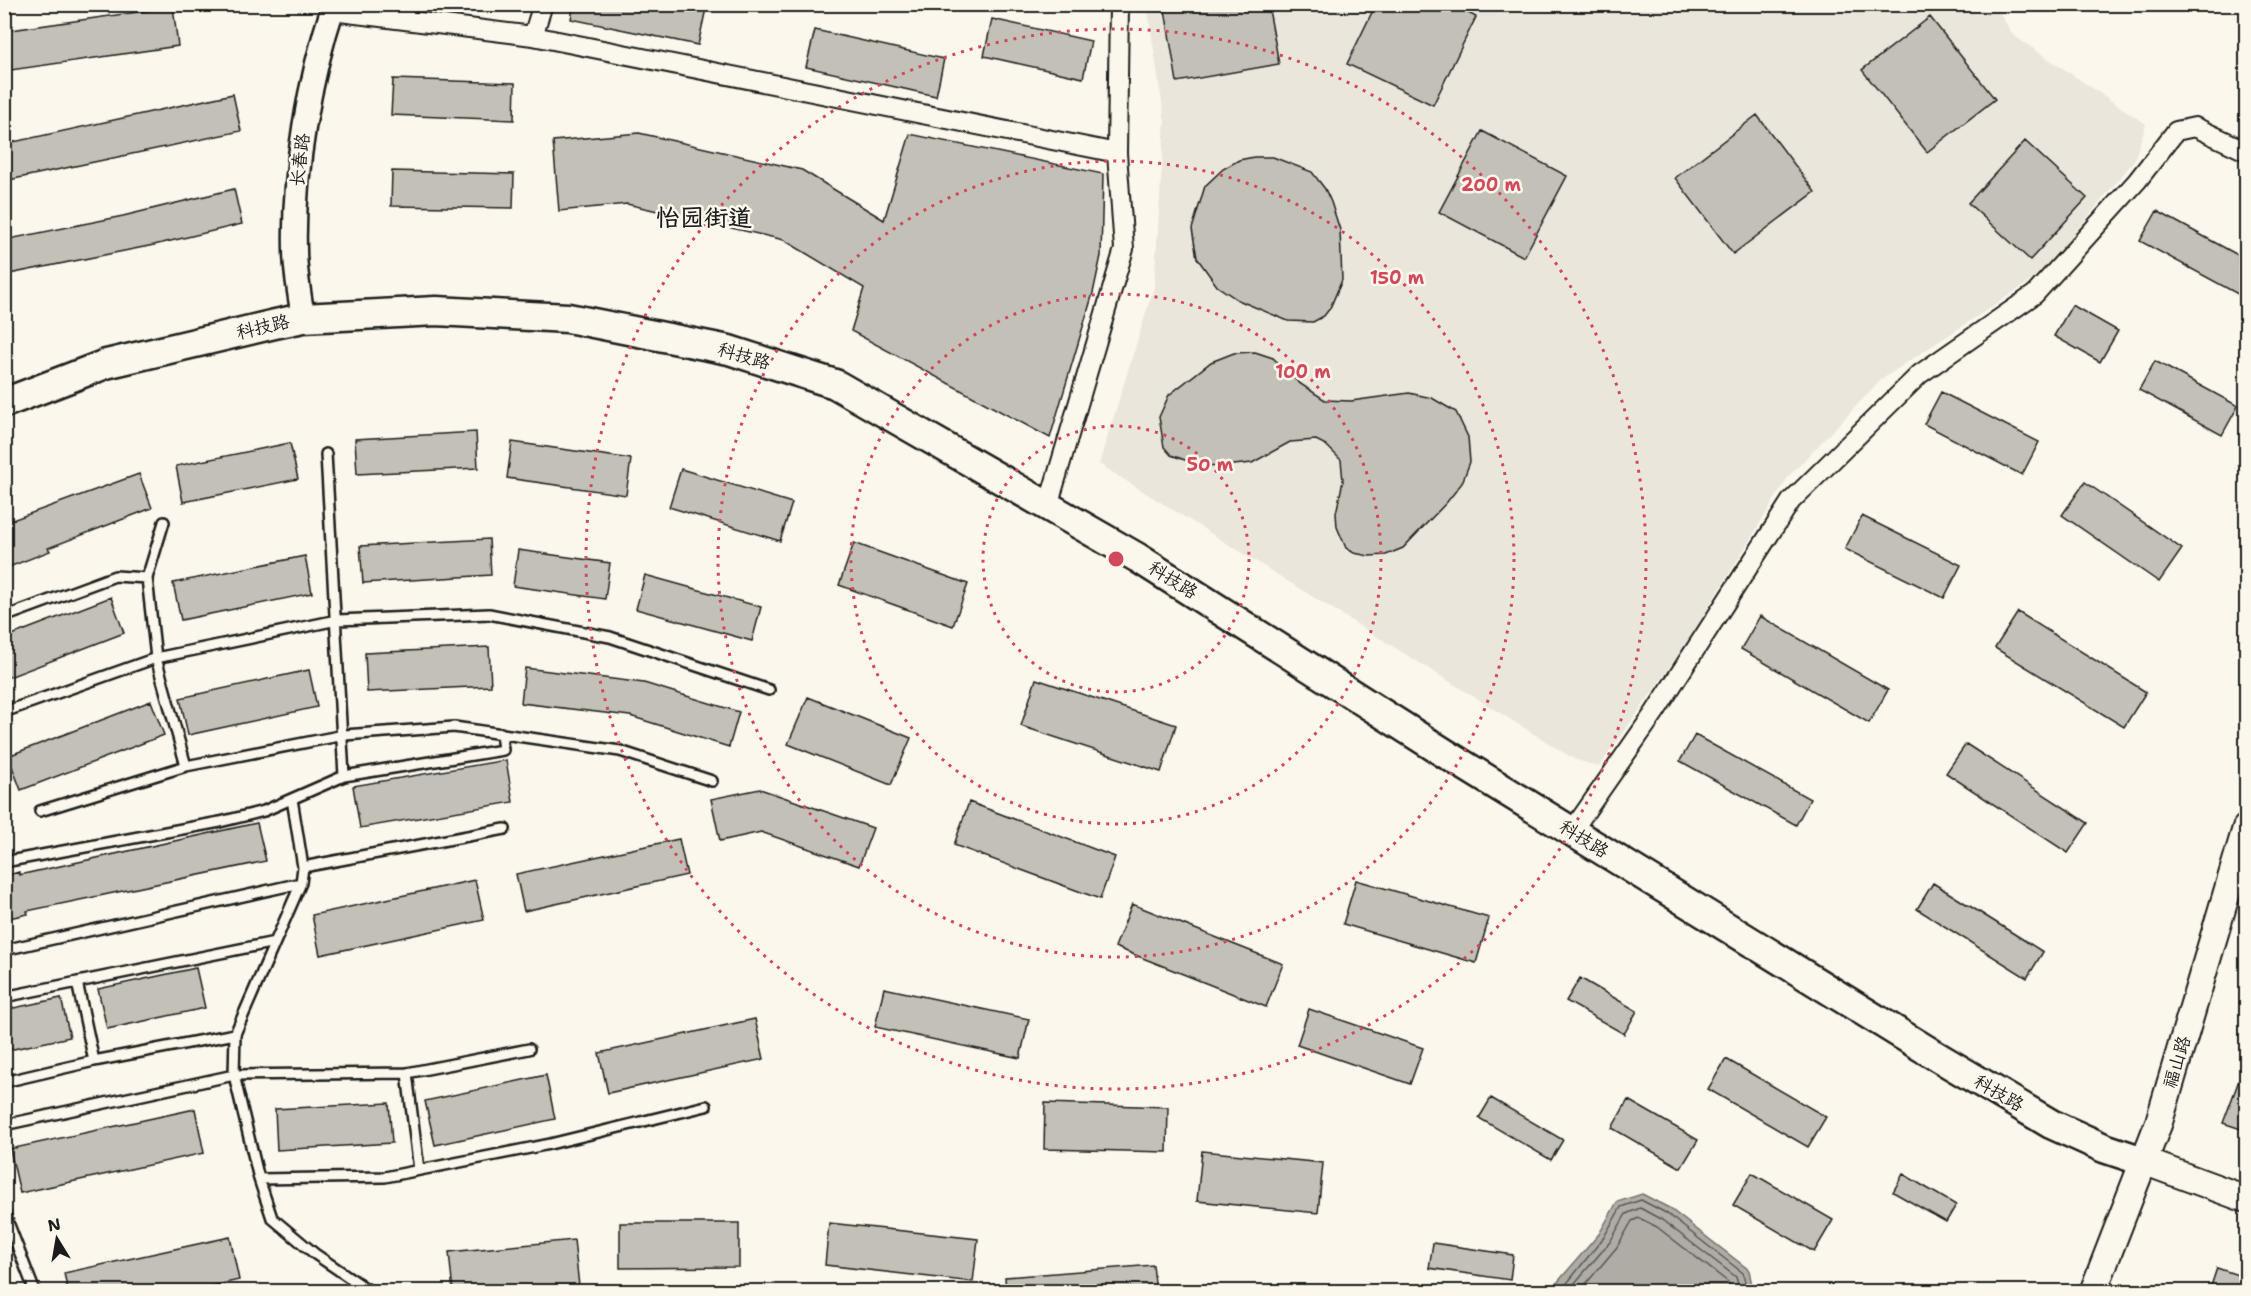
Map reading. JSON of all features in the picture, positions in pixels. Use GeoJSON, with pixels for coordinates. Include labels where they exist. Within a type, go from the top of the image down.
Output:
{"type":"FeatureCollection","features":[{"type":"Feature","properties":{"kind":"main road","name":"科技路"},"geometry":{"type":"LineString","coordinates":[[4,403],[106,364],[303,318],[436,311],[568,318],[729,350],[835,384],[1138,558],[1572,831],[1933,1054],[2051,1124],[2104,1148],[2247,1199]]}},
{"type":"Feature","properties":{"kind":"main road","name":"福山路"},"geometry":{"type":"LineString","coordinates":[[2093,1292],[2159,1122],[2247,828]]}},
{"type":"Feature","properties":{"kind":"street"},"geometry":{"type":"LineString","coordinates":[[533,36],[543,4]]}},
{"type":"Feature","properties":{"kind":"street"},"geometry":{"type":"LineString","coordinates":[[1048,506],[1124,249],[1117,153],[1119,4]]}},
{"type":"Feature","properties":{"kind":"street"},"geometry":{"type":"LineString","coordinates":[[333,8],[533,36],[1117,153]]}},
{"type":"Feature","properties":{"kind":"street","name":"长春路"},"geometry":{"type":"LineString","coordinates":[[303,318],[294,251],[297,184],[305,119],[333,8]]}},
{"type":"Feature","properties":{"kind":"street"},"geometry":{"type":"LineString","coordinates":[[1572,831],[1655,712],[1791,501],[1920,374],[2035,294],[2137,181],[2175,131],[2195,127],[2247,151]]}},
{"type":"Feature","properties":{"kind":"lane"},"geometry":{"type":"LineString","coordinates":[[326,454],[344,735],[344,776]]}},
{"type":"Feature","properties":{"kind":"lane"},"geometry":{"type":"LineString","coordinates":[[164,522],[147,578],[156,658],[186,766]]}},
{"type":"Feature","properties":{"kind":"lane"},"geometry":{"type":"LineString","coordinates":[[4,617],[115,576],[147,578]]}},
{"type":"Feature","properties":{"kind":"lane"},"geometry":{"type":"LineString","coordinates":[[4,712],[156,658],[337,620],[489,614],[610,637],[769,690]]}},
{"type":"Feature","properties":{"kind":"lane"},"geometry":{"type":"LineString","coordinates":[[40,811],[186,766],[344,735],[454,727],[620,751],[712,781]]}},
{"type":"Feature","properties":{"kind":"lane"},"geometry":{"type":"LineString","coordinates":[[4,862],[220,822],[264,810],[344,776],[503,750],[501,733]]}},
{"type":"Feature","properties":{"kind":"lane"},"geometry":{"type":"LineString","coordinates":[[292,799],[303,867],[301,883],[235,1034],[234,1075],[259,1179],[272,1218],[315,1254],[370,1292]]}},
{"type":"Feature","properties":{"kind":"lane"},"geometry":{"type":"LineString","coordinates":[[303,867],[505,829]]}},
{"type":"Feature","properties":{"kind":"lane"},"geometry":{"type":"LineString","coordinates":[[4,950],[301,883]]}},
{"type":"Feature","properties":{"kind":"lane"},"geometry":{"type":"LineString","coordinates":[[4,997],[275,942]]}},
{"type":"Feature","properties":{"kind":"lane"},"geometry":{"type":"LineString","coordinates":[[77,982],[94,1061]]}},
{"type":"Feature","properties":{"kind":"lane"},"geometry":{"type":"LineString","coordinates":[[4,1082],[94,1061],[235,1034]]}},
{"type":"Feature","properties":{"kind":"lane"},"geometry":{"type":"LineString","coordinates":[[4,1125],[234,1075],[407,1073],[529,1049]]}},
{"type":"Feature","properties":{"kind":"lane"},"geometry":{"type":"LineString","coordinates":[[407,1073],[419,1170]]}},
{"type":"Feature","properties":{"kind":"lane"},"geometry":{"type":"LineString","coordinates":[[259,1179],[385,1177],[550,1144],[706,1106]]}},
{"type":"Feature","properties":{"kind":"lane"},"geometry":{"type":"LineString","coordinates":[[4,1212],[35,1292]]}},
{"type":"Feature","properties":{"kind":"shaded area"},"geometry":{"type":"Polygon","coordinates":[[[1147,5],[1995,5],[2013,35],[2146,124],[2134,161],[2040,275],[1882,379],[1789,476],[1684,647],[1599,767],[1574,759],[1099,464],[1154,287],[1165,122],[1147,5]]]}},
{"type":"Feature","properties":{"kind":"water"},"geometry":{"type":"Polygon","coordinates":[[[1642,1194],[1669,1208],[1749,1270],[1753,1291],[1553,1291],[1556,1284],[1599,1234],[1617,1202],[1642,1194]]]}},
{"type":"Feature","properties":{"kind":"building"},"geometry":{"type":"Polygon","coordinates":[[[574,4],[707,4],[698,45],[571,19],[574,4]]]}},
{"type":"Feature","properties":{"kind":"building"},"geometry":{"type":"Polygon","coordinates":[[[1164,4],[1268,4],[1279,64],[1177,82],[1164,4]]]}},
{"type":"Feature","properties":{"kind":"building"},"geometry":{"type":"Polygon","coordinates":[[[1376,4],[1451,4],[1476,17],[1433,105],[1347,64],[1376,4]]]}},
{"type":"Feature","properties":{"kind":"building"},"geometry":{"type":"Polygon","coordinates":[[[173,7],[178,46],[4,71],[4,31],[173,7]]]}},
{"type":"Feature","properties":{"kind":"building"},"geometry":{"type":"Polygon","coordinates":[[[1930,17],[1995,99],[1927,152],[1862,70],[1930,17]]]}},
{"type":"Feature","properties":{"kind":"building"},"geometry":{"type":"Polygon","coordinates":[[[992,19],[1091,41],[1083,78],[984,56],[992,19]]]}},
{"type":"Feature","properties":{"kind":"building"},"geometry":{"type":"Polygon","coordinates":[[[815,30],[944,59],[936,96],[806,67],[815,30]]]}},
{"type":"Feature","properties":{"kind":"building"},"geometry":{"type":"Polygon","coordinates":[[[393,79],[515,83],[514,120],[391,115],[393,79]]]}},
{"type":"Feature","properties":{"kind":"building"},"geometry":{"type":"Polygon","coordinates":[[[233,94],[241,131],[4,181],[4,144],[233,94]]]}},
{"type":"Feature","properties":{"kind":"building"},"geometry":{"type":"Polygon","coordinates":[[[1757,115],[1815,192],[1733,254],[1675,178],[1757,115]]]}},
{"type":"Feature","properties":{"kind":"building"},"geometry":{"type":"Polygon","coordinates":[[[1482,131],[1567,176],[1524,257],[1439,212],[1482,131]]]}},
{"type":"Feature","properties":{"kind":"building"},"geometry":{"type":"Polygon","coordinates":[[[639,133],[802,170],[884,220],[910,134],[1103,174],[1101,256],[1093,293],[1050,438],[851,331],[864,288],[784,240],[627,204],[559,211],[553,141],[639,133]]]}},
{"type":"Feature","properties":{"kind":"building"},"geometry":{"type":"Polygon","coordinates":[[[2025,141],[2087,198],[2030,260],[1968,203],[2025,141]]]}},
{"type":"Feature","properties":{"kind":"building"},"geometry":{"type":"Polygon","coordinates":[[[1273,157],[1312,172],[1325,189],[1331,202],[1340,230],[1342,280],[1330,308],[1324,316],[1313,322],[1288,321],[1238,300],[1217,286],[1197,258],[1192,229],[1205,186],[1223,169],[1239,160],[1273,157]]]}},
{"type":"Feature","properties":{"kind":"building"},"geometry":{"type":"Polygon","coordinates":[[[392,171],[514,174],[513,208],[391,206],[392,171]]]}},
{"type":"Feature","properties":{"kind":"building"},"geometry":{"type":"Polygon","coordinates":[[[234,189],[242,224],[154,245],[9,274],[4,240],[123,216],[234,189]]]}},
{"type":"Feature","properties":{"kind":"building"},"geometry":{"type":"Polygon","coordinates":[[[2157,211],[2247,260],[2247,299],[2140,241],[2157,211]]]}},
{"type":"Feature","properties":{"kind":"building"},"geometry":{"type":"Polygon","coordinates":[[[2072,305],[2118,331],[2100,362],[2054,336],[2072,305]]]}},
{"type":"Feature","properties":{"kind":"building"},"geometry":{"type":"Polygon","coordinates":[[[1255,352],[1273,358],[1299,383],[1325,400],[1351,401],[1409,393],[1432,398],[1456,412],[1468,437],[1470,462],[1462,483],[1403,548],[1386,555],[1369,556],[1354,553],[1346,548],[1337,527],[1336,513],[1343,481],[1341,460],[1326,445],[1316,440],[1290,442],[1252,463],[1224,466],[1199,465],[1171,455],[1164,447],[1159,417],[1169,395],[1211,362],[1234,353],[1255,352]]]}},
{"type":"Feature","properties":{"kind":"building"},"geometry":{"type":"Polygon","coordinates":[[[2155,361],[2238,406],[2222,435],[2139,390],[2155,361]]]}},
{"type":"Feature","properties":{"kind":"building"},"geometry":{"type":"Polygon","coordinates":[[[1941,392],[2039,442],[2022,475],[1924,424],[1941,392]]]}},
{"type":"Feature","properties":{"kind":"building"},"geometry":{"type":"Polygon","coordinates":[[[476,432],[478,468],[357,474],[355,439],[476,432]]]}},
{"type":"Feature","properties":{"kind":"building"},"geometry":{"type":"Polygon","coordinates":[[[512,442],[631,459],[626,495],[507,478],[512,442]]]}},
{"type":"Feature","properties":{"kind":"building"},"geometry":{"type":"Polygon","coordinates":[[[290,443],[298,479],[183,502],[176,466],[290,443]]]}},
{"type":"Feature","properties":{"kind":"building"},"geometry":{"type":"Polygon","coordinates":[[[681,469],[792,503],[780,541],[669,507],[681,469]]]}},
{"type":"Feature","properties":{"kind":"building"},"geometry":{"type":"Polygon","coordinates":[[[139,474],[152,508],[48,548],[50,551],[4,569],[4,523],[139,474]]]}},
{"type":"Feature","properties":{"kind":"building"},"geometry":{"type":"Polygon","coordinates":[[[2085,482],[2182,549],[2159,582],[2062,515],[2085,482]]]}},
{"type":"Feature","properties":{"kind":"building"},"geometry":{"type":"Polygon","coordinates":[[[1862,516],[1961,565],[1944,598],[1845,549],[1862,516]]]}},
{"type":"Feature","properties":{"kind":"building"},"geometry":{"type":"Polygon","coordinates":[[[489,539],[491,575],[363,583],[360,546],[489,539]]]}},
{"type":"Feature","properties":{"kind":"building"},"geometry":{"type":"Polygon","coordinates":[[[854,543],[968,584],[953,626],[839,585],[854,543]]]}},
{"type":"Feature","properties":{"kind":"building"},"geometry":{"type":"Polygon","coordinates":[[[518,550],[610,563],[605,599],[513,586],[518,550]]]}},
{"type":"Feature","properties":{"kind":"building"},"geometry":{"type":"Polygon","coordinates":[[[305,556],[312,593],[181,620],[173,583],[305,556]]]}},
{"type":"Feature","properties":{"kind":"building"},"geometry":{"type":"Polygon","coordinates":[[[645,575],[761,607],[752,641],[636,609],[645,575]]]}},
{"type":"Feature","properties":{"kind":"building"},"geometry":{"type":"Polygon","coordinates":[[[111,597],[124,633],[4,679],[4,638],[111,597]]]}},
{"type":"Feature","properties":{"kind":"building"},"geometry":{"type":"Polygon","coordinates":[[[2018,612],[2146,692],[2124,727],[1995,648],[2018,612]]]}},
{"type":"Feature","properties":{"kind":"building"},"geometry":{"type":"Polygon","coordinates":[[[1760,616],[1888,690],[1869,723],[1741,649],[1760,616]]]}},
{"type":"Feature","properties":{"kind":"building"},"geometry":{"type":"Polygon","coordinates":[[[489,647],[491,686],[367,692],[365,653],[489,647]]]}},
{"type":"Feature","properties":{"kind":"building"},"geometry":{"type":"Polygon","coordinates":[[[525,668],[644,683],[739,712],[729,747],[630,716],[521,703],[525,668]]]}},
{"type":"Feature","properties":{"kind":"building"},"geometry":{"type":"Polygon","coordinates":[[[309,670],[317,707],[188,735],[180,698],[309,670]]]}},
{"type":"Feature","properties":{"kind":"building"},"geometry":{"type":"Polygon","coordinates":[[[1036,679],[1176,725],[1161,772],[1021,726],[1036,679]]]}},
{"type":"Feature","properties":{"kind":"building"},"geometry":{"type":"Polygon","coordinates":[[[808,697],[911,738],[891,785],[788,744],[808,697]]]}},
{"type":"Feature","properties":{"kind":"building"},"geometry":{"type":"Polygon","coordinates":[[[151,701],[164,735],[21,790],[8,756],[151,701]]]}},
{"type":"Feature","properties":{"kind":"building"},"geometry":{"type":"Polygon","coordinates":[[[1695,735],[1810,799],[1796,825],[1680,761],[1695,735]]]}},
{"type":"Feature","properties":{"kind":"building"},"geometry":{"type":"Polygon","coordinates":[[[1966,744],[2088,823],[2068,853],[1946,773],[1966,744]]]}},
{"type":"Feature","properties":{"kind":"building"},"geometry":{"type":"Polygon","coordinates":[[[506,760],[513,802],[360,828],[353,786],[506,760]]]}},
{"type":"Feature","properties":{"kind":"building"},"geometry":{"type":"Polygon","coordinates":[[[760,789],[873,828],[859,866],[761,832],[720,841],[711,799],[760,789]]]}},
{"type":"Feature","properties":{"kind":"building"},"geometry":{"type":"Polygon","coordinates":[[[969,802],[1115,857],[1100,899],[954,845],[969,802]]]}},
{"type":"Feature","properties":{"kind":"building"},"geometry":{"type":"Polygon","coordinates":[[[257,823],[266,861],[27,911],[28,914],[4,919],[4,876],[19,872],[19,875],[257,823]]]}},
{"type":"Feature","properties":{"kind":"building"},"geometry":{"type":"Polygon","coordinates":[[[679,839],[687,875],[524,911],[516,874],[679,839]]]}},
{"type":"Feature","properties":{"kind":"building"},"geometry":{"type":"Polygon","coordinates":[[[475,880],[484,920],[320,955],[312,915],[475,880]]]}},
{"type":"Feature","properties":{"kind":"building"},"geometry":{"type":"Polygon","coordinates":[[[1356,880],[1489,918],[1476,963],[1343,924],[1356,880]]]}},
{"type":"Feature","properties":{"kind":"building"},"geometry":{"type":"Polygon","coordinates":[[[1933,883],[2043,952],[2027,978],[1917,909],[1933,883]]]}},
{"type":"Feature","properties":{"kind":"building"},"geometry":{"type":"Polygon","coordinates":[[[1132,904],[1283,964],[1266,1007],[1115,947],[1132,904]]]}},
{"type":"Feature","properties":{"kind":"building"},"geometry":{"type":"Polygon","coordinates":[[[196,968],[205,1008],[107,1029],[98,989],[196,968]]]}},
{"type":"Feature","properties":{"kind":"building"},"geometry":{"type":"Polygon","coordinates":[[[1580,978],[1637,1011],[1624,1034],[1566,1001],[1580,978]]]}},
{"type":"Feature","properties":{"kind":"building"},"geometry":{"type":"Polygon","coordinates":[[[884,988],[1029,1019],[1020,1058],[875,1027],[884,988]]]}},
{"type":"Feature","properties":{"kind":"building"},"geometry":{"type":"Polygon","coordinates":[[[61,998],[70,1037],[4,1051],[4,1010],[61,998]]]}},
{"type":"Feature","properties":{"kind":"building"},"geometry":{"type":"Polygon","coordinates":[[[1309,1009],[1423,1048],[1410,1084],[1297,1045],[1309,1009]]]}},
{"type":"Feature","properties":{"kind":"building"},"geometry":{"type":"Polygon","coordinates":[[[755,1019],[764,1059],[608,1093],[599,1053],[755,1019]]]}},
{"type":"Feature","properties":{"kind":"building"},"geometry":{"type":"Polygon","coordinates":[[[1726,1059],[1826,1117],[1808,1147],[1708,1089],[1726,1059]]]}},
{"type":"Feature","properties":{"kind":"building"},"geometry":{"type":"Polygon","coordinates":[[[2245,1064],[2247,1064],[2247,1131],[2223,1123],[2245,1064]]]}},
{"type":"Feature","properties":{"kind":"building"},"geometry":{"type":"Polygon","coordinates":[[[546,1075],[555,1119],[435,1145],[425,1101],[546,1075]]]}},
{"type":"Feature","properties":{"kind":"building"},"geometry":{"type":"Polygon","coordinates":[[[1491,1098],[1563,1140],[1551,1160],[1479,1118],[1491,1098]]]}},
{"type":"Feature","properties":{"kind":"building"},"geometry":{"type":"Polygon","coordinates":[[[1628,1100],[1698,1140],[1681,1168],[1612,1128],[1628,1100]]]}},
{"type":"Feature","properties":{"kind":"building"},"geometry":{"type":"Polygon","coordinates":[[[389,1103],[392,1143],[277,1150],[275,1109],[389,1103]]]}},
{"type":"Feature","properties":{"kind":"building"},"geometry":{"type":"Polygon","coordinates":[[[1045,1103],[1168,1107],[1167,1152],[1044,1149],[1045,1103]]]}},
{"type":"Feature","properties":{"kind":"building"},"geometry":{"type":"Polygon","coordinates":[[[195,1109],[204,1153],[20,1193],[10,1149],[195,1109]]]}},
{"type":"Feature","properties":{"kind":"building"},"geometry":{"type":"Polygon","coordinates":[[[1202,1151],[1323,1163],[1318,1213],[1197,1201],[1202,1151]]]}},
{"type":"Feature","properties":{"kind":"building"},"geometry":{"type":"Polygon","coordinates":[[[1752,1173],[1833,1220],[1814,1252],[1733,1205],[1752,1173]]]}},
{"type":"Feature","properties":{"kind":"building"},"geometry":{"type":"Polygon","coordinates":[[[1903,1174],[1956,1205],[1946,1222],[1893,1192],[1903,1174]]]}},
{"type":"Feature","properties":{"kind":"building"},"geometry":{"type":"Polygon","coordinates":[[[620,1223],[739,1223],[739,1267],[620,1268],[620,1223]]]}},
{"type":"Feature","properties":{"kind":"building"},"geometry":{"type":"Polygon","coordinates":[[[829,1223],[978,1239],[973,1282],[825,1265],[829,1223]]]}},
{"type":"Feature","properties":{"kind":"building"},"geometry":{"type":"Polygon","coordinates":[[[230,1237],[239,1280],[186,1292],[68,1292],[64,1273],[230,1237]]]}},
{"type":"Feature","properties":{"kind":"building"},"geometry":{"type":"Polygon","coordinates":[[[574,1240],[579,1286],[521,1292],[453,1292],[449,1252],[574,1240]]]}},
{"type":"Feature","properties":{"kind":"building"},"geometry":{"type":"Polygon","coordinates":[[[1433,1243],[1513,1255],[1510,1280],[1429,1268],[1433,1243]]]}},
{"type":"Feature","properties":{"kind":"building"},"geometry":{"type":"Polygon","coordinates":[[[1153,1265],[1156,1292],[1006,1292],[1005,1277],[1153,1265]]]}},
{"type":"Feature","properties":{"kind":"building"},"geometry":{"type":"Polygon","coordinates":[[[2217,1268],[2247,1278],[2247,1292],[2209,1292],[2217,1268]]]}},
{"type":"Feature","properties":{"kind":"district","name":"怡园街道"},"geometry":{"type":"Point","coordinates":[704,218]}}]}
